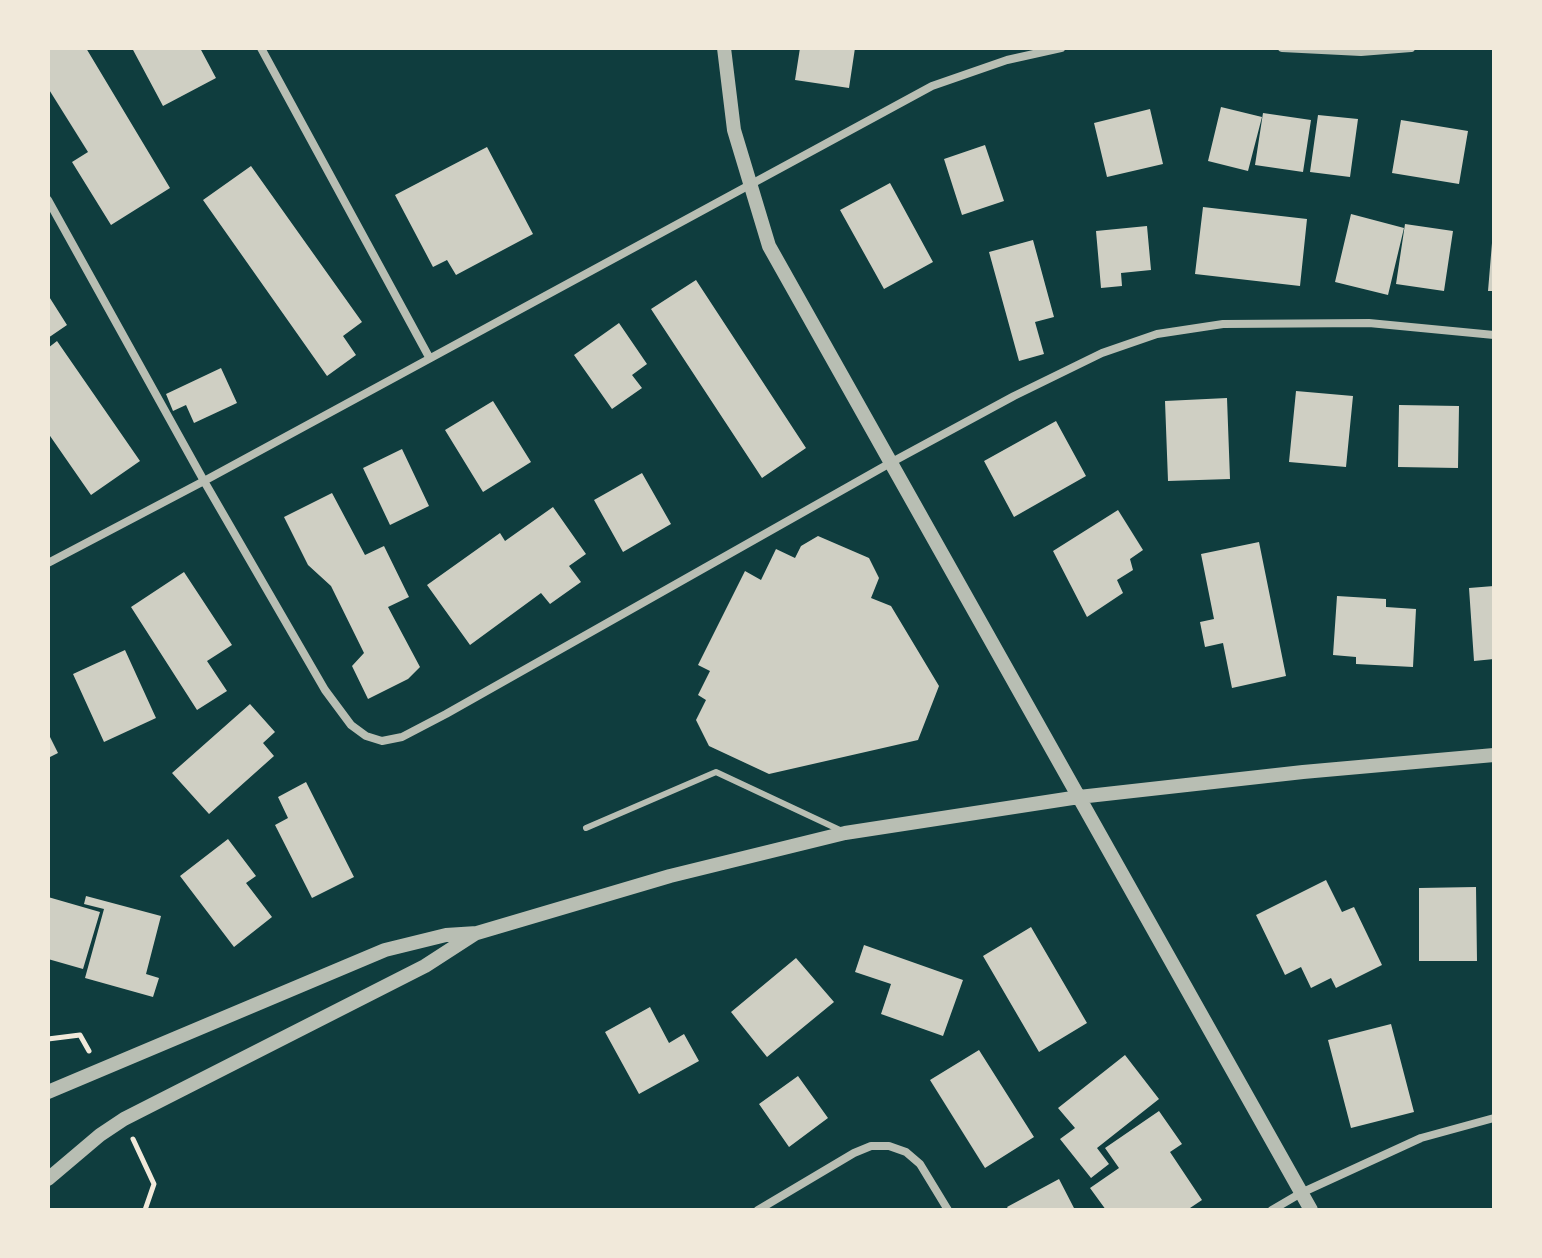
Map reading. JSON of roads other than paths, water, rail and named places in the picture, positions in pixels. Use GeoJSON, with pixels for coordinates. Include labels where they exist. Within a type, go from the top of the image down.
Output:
{"type":"FeatureCollection","features":[{"type":"Feature","properties":{"kind":"street"},"geometry":{"type":"LineString","coordinates":[[261,48],[429,357]]}},
{"type":"Feature","properties":{"kind":"street"},"geometry":{"type":"LineString","coordinates":[[724,48],[734,130],[769,246],[1311,1210]]}},
{"type":"Feature","properties":{"kind":"street"},"geometry":{"type":"LineString","coordinates":[[48,563],[932,86],[1007,60],[1061,48]]}},
{"type":"Feature","properties":{"kind":"street"},"geometry":{"type":"LineString","coordinates":[[1282,48],[1361,52],[1411,48]]}},
{"type":"Feature","properties":{"kind":"street"},"geometry":{"type":"LineString","coordinates":[[48,200],[204,481],[337,710],[366,736],[382,741],[402,737],[446,714],[892,462],[1102,353],[1157,334],[1223,324],[1369,323],[1494,335]]}},
{"type":"Feature","properties":{"kind":"street"},"geometry":{"type":"LineString","coordinates":[[48,220],[57,215]]}},
{"type":"Feature","properties":{"kind":"street"},"geometry":{"type":"LineString","coordinates":[[48,1092],[385,950],[415,941],[477,933],[670,876],[845,833],[1079,797],[1494,755]]}},
{"type":"Feature","properties":{"kind":"street"},"geometry":{"type":"LineString","coordinates":[[48,1179],[124,1119],[412,973],[477,933]]}},
{"type":"Feature","properties":{"kind":"street"},"geometry":{"type":"LineString","coordinates":[[1272,1210],[1301,1193],[1421,1138],[1494,1118]]}},
{"type":"Feature","properties":{"kind":"street"},"geometry":{"type":"LineString","coordinates":[[758,1210],[871,1146],[889,1146],[906,1152],[920,1164],[948,1210]]}},
{"type":"Feature","properties":{"kind":"lane"},"geometry":{"type":"LineString","coordinates":[[586,828],[716,772],[845,833]]}}]}
